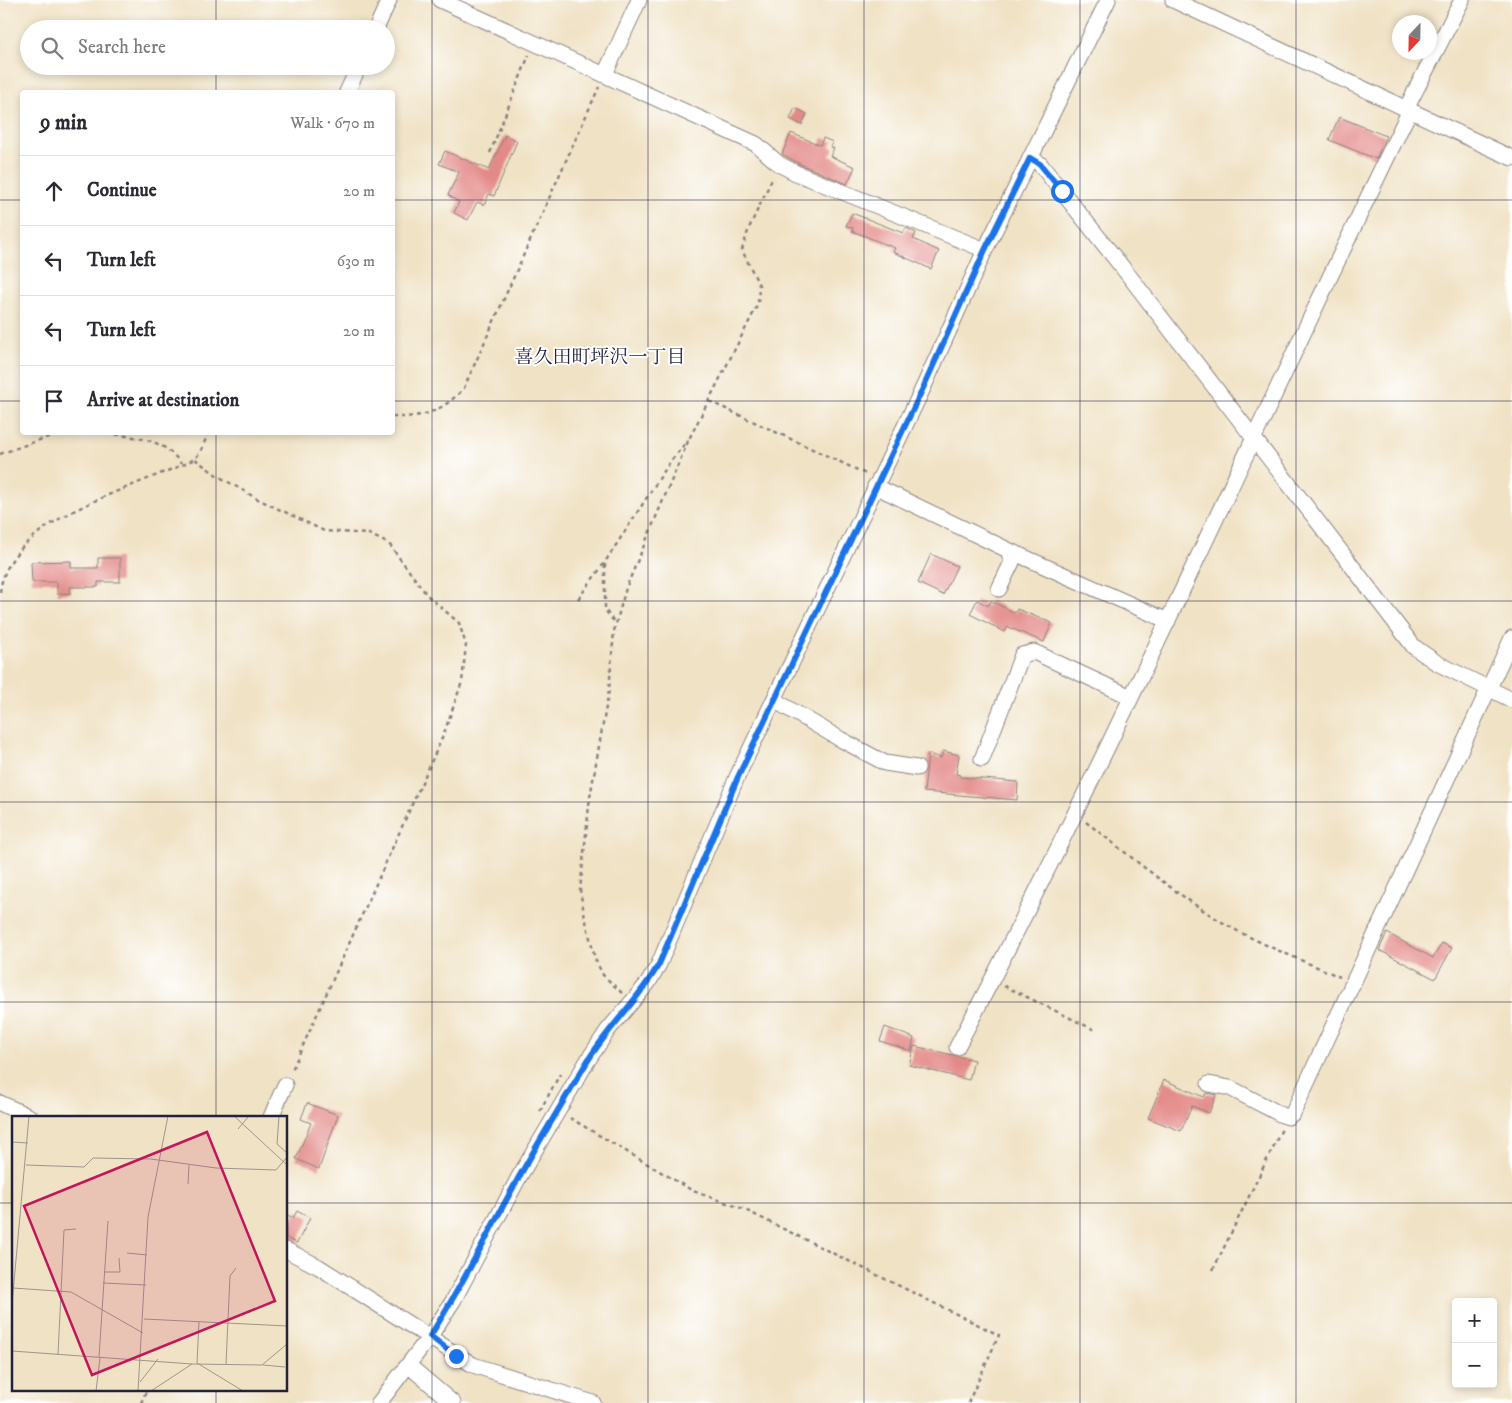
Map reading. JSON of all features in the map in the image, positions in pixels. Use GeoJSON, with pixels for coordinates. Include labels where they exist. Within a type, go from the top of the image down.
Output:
{"type":"FeatureCollection","features":[{"type":"Feature","properties":{"kind":"street"},"geometry":{"type":"LineString","coordinates":[[380,20],[389,0]]}},
{"type":"Feature","properties":{"kind":"street"},"geometry":{"type":"LineString","coordinates":[[440,0],[756,144],[778,164],[985,250]]}},
{"type":"Feature","properties":{"kind":"street"},"geometry":{"type":"LineString","coordinates":[[605,74],[639,0]]}},
{"type":"Feature","properties":{"kind":"street"},"geometry":{"type":"LineString","coordinates":[[379,1403],[430,1336],[453,1301],[558,1110],[608,1030],[648,983],[659,964],[738,777],[876,483],[924,386],[985,250],[1108,0]]}},
{"type":"Feature","properties":{"kind":"street"},"geometry":{"type":"LineString","coordinates":[[1173,0],[1512,158]]}},
{"type":"Feature","properties":{"kind":"street"},"geometry":{"type":"LineString","coordinates":[[957,1047],[1075,814],[1168,621],[1288,361],[1462,0]]}},
{"type":"Feature","properties":{"kind":"street"},"geometry":{"type":"LineString","coordinates":[[348,90],[355,75]]}},
{"type":"Feature","properties":{"kind":"street"},"geometry":{"type":"LineString","coordinates":[[1030,158],[1040,164],[1062,191],[1414,647],[1437,663],[1512,700]]}},
{"type":"Feature","properties":{"kind":"street"},"geometry":{"type":"LineString","coordinates":[[876,483],[1008,550],[1168,621]]}},
{"type":"Feature","properties":{"kind":"street"},"geometry":{"type":"LineString","coordinates":[[999,588],[1012,562],[1008,550]]}},
{"type":"Feature","properties":{"kind":"street"},"geometry":{"type":"LineString","coordinates":[[1209,1084],[1230,1088],[1288,1116],[1293,1113],[1512,638]]}},
{"type":"Feature","properties":{"kind":"street"},"geometry":{"type":"LineString","coordinates":[[982,759],[1022,655],[1034,652],[1131,696]]}},
{"type":"Feature","properties":{"kind":"street"},"geometry":{"type":"LineString","coordinates":[[774,700],[840,739],[885,762],[916,768]]}},
{"type":"Feature","properties":{"kind":"street"},"geometry":{"type":"LineString","coordinates":[[271,1116],[286,1085]]}},
{"type":"Feature","properties":{"kind":"street"},"geometry":{"type":"LineString","coordinates":[[0,1103],[28,1116]]}},
{"type":"Feature","properties":{"kind":"street"},"geometry":{"type":"LineString","coordinates":[[288,1251],[319,1267],[474,1365],[593,1403]]}},
{"type":"Feature","properties":{"kind":"street"},"geometry":{"type":"LineString","coordinates":[[408,1365],[453,1403]]}},
{"type":"Feature","properties":{"kind":"path"},"geometry":{"type":"LineString","coordinates":[[490,152],[534,42]]}},
{"type":"Feature","properties":{"kind":"path"},"geometry":{"type":"LineString","coordinates":[[395,417],[404,418],[436,411],[450,403],[464,388],[605,74]]}},
{"type":"Feature","properties":{"kind":"path"},"geometry":{"type":"LineString","coordinates":[[634,999],[624,995],[614,986],[604,975],[596,959],[580,890],[590,797],[609,690],[616,624],[626,588],[689,439],[758,304],[759,285],[742,250],[749,228],[778,164]]}},
{"type":"Feature","properties":{"kind":"path"},"geometry":{"type":"LineString","coordinates":[[709,401],[876,483]]}},
{"type":"Feature","properties":{"kind":"path"},"geometry":{"type":"LineString","coordinates":[[0,454],[54,435]]}},
{"type":"Feature","properties":{"kind":"path"},"geometry":{"type":"LineString","coordinates":[[119,435],[151,440],[175,455],[181,465]]}},
{"type":"Feature","properties":{"kind":"path"},"geometry":{"type":"LineString","coordinates":[[0,592],[2,577],[12,558],[30,538],[69,514],[195,459],[207,435]]}},
{"type":"Feature","properties":{"kind":"path"},"geometry":{"type":"LineString","coordinates":[[578,599],[605,562],[670,462],[689,439]]}},
{"type":"Feature","properties":{"kind":"path"},"geometry":{"type":"LineString","coordinates":[[195,459],[218,476],[256,498],[324,531],[370,534],[389,544],[427,595],[459,623],[466,645],[462,682],[443,736],[286,1085]]}},
{"type":"Feature","properties":{"kind":"path"},"geometry":{"type":"LineString","coordinates":[[605,562],[604,610],[616,624]]}},
{"type":"Feature","properties":{"kind":"path"},"geometry":{"type":"LineString","coordinates":[[1075,814],[1196,905],[1231,927],[1264,945],[1346,979]]}},
{"type":"Feature","properties":{"kind":"path"},"geometry":{"type":"LineString","coordinates":[[992,980],[1097,1031]]}},
{"type":"Feature","properties":{"kind":"path"},"geometry":{"type":"LineString","coordinates":[[558,1110],[693,1192],[742,1208],[999,1335],[968,1403]]}},
{"type":"Feature","properties":{"kind":"path"},"geometry":{"type":"LineString","coordinates":[[1213,1270],[1288,1116]]}},
{"type":"Feature","properties":{"kind":"path"},"geometry":{"type":"LineString","coordinates":[[141,1403],[147,1390]]}},
{"type":"Feature","properties":{"kind":"building"},"geometry":{"type":"Polygon","coordinates":[[[795,108],[807,114],[802,125],[790,119],[795,108]]]}},
{"type":"Feature","properties":{"kind":"building"},"geometry":{"type":"Polygon","coordinates":[[[1339,117],[1386,136],[1376,159],[1329,140],[1339,117]]]}},
{"type":"Feature","properties":{"kind":"building"},"geometry":{"type":"Polygon","coordinates":[[[791,133],[820,145],[823,138],[833,142],[830,147],[834,148],[830,156],[855,167],[847,184],[800,164],[782,154],[791,133]]]}},
{"type":"Feature","properties":{"kind":"building"},"geometry":{"type":"Polygon","coordinates":[[[505,135],[517,141],[494,196],[489,194],[484,205],[477,202],[468,220],[454,213],[459,202],[448,195],[459,172],[439,164],[445,151],[489,170],[505,135]]]}},
{"type":"Feature","properties":{"kind":"building"},"geometry":{"type":"Polygon","coordinates":[[[852,213],[903,233],[906,228],[916,233],[913,239],[939,251],[931,269],[893,252],[895,248],[852,231],[853,228],[846,226],[852,213]]]}},
{"type":"Feature","properties":{"kind":"building"},"geometry":{"type":"Polygon","coordinates":[[[931,554],[957,566],[943,595],[918,583],[931,554]]]}},
{"type":"Feature","properties":{"kind":"building"},"geometry":{"type":"Polygon","coordinates":[[[98,558],[120,558],[120,582],[98,582],[98,587],[70,587],[71,593],[57,594],[57,582],[32,582],[31,562],[71,561],[71,568],[98,568],[98,558]]]}},
{"type":"Feature","properties":{"kind":"building"},"geometry":{"type":"Polygon","coordinates":[[[977,600],[988,606],[991,601],[1015,613],[1017,609],[1052,623],[1044,642],[1008,627],[1005,632],[970,614],[977,600]]]}},
{"type":"Feature","properties":{"kind":"building"},"geometry":{"type":"Polygon","coordinates":[[[943,751],[959,755],[956,774],[960,775],[960,777],[1018,782],[1017,800],[924,792],[928,754],[941,758],[943,751]]]}},
{"type":"Feature","properties":{"kind":"building"},"geometry":{"type":"Polygon","coordinates":[[[1387,933],[1433,958],[1442,943],[1452,948],[1435,979],[1379,950],[1387,933]]]}},
{"type":"Feature","properties":{"kind":"building"},"geometry":{"type":"Polygon","coordinates":[[[885,1027],[914,1038],[911,1051],[880,1041],[885,1027]]]}},
{"type":"Feature","properties":{"kind":"building"},"geometry":{"type":"Polygon","coordinates":[[[914,1046],[974,1060],[969,1080],[909,1065],[914,1046]]]}},
{"type":"Feature","properties":{"kind":"building"},"geometry":{"type":"Polygon","coordinates":[[[1164,1080],[1204,1097],[1206,1093],[1216,1095],[1209,1113],[1192,1106],[1181,1131],[1148,1118],[1164,1080]]]}},
{"type":"Feature","properties":{"kind":"building"},"geometry":{"type":"Polygon","coordinates":[[[307,1103],[338,1115],[319,1169],[296,1159],[311,1123],[301,1119],[307,1103]]]}},
{"type":"Feature","properties":{"kind":"building"},"geometry":{"type":"Polygon","coordinates":[[[297,1211],[310,1218],[297,1243],[288,1239],[288,1215],[293,1218],[297,1211]]]}},
{"type":"Feature","properties":{"kind":"district","name":"喜久田町坪沢一丁目"},"geometry":{"type":"Point","coordinates":[600,357]}},
{"type":"Feature","properties":{"kind":"route"},"geometry":{"type":"LineString","coordinates":[[456,1356],[430,1336],[453,1301],[519,1177],[588,1060],[608,1030],[648,983],[659,964],[738,777],[1030,158],[1040,164],[1062,191]]}}]}
